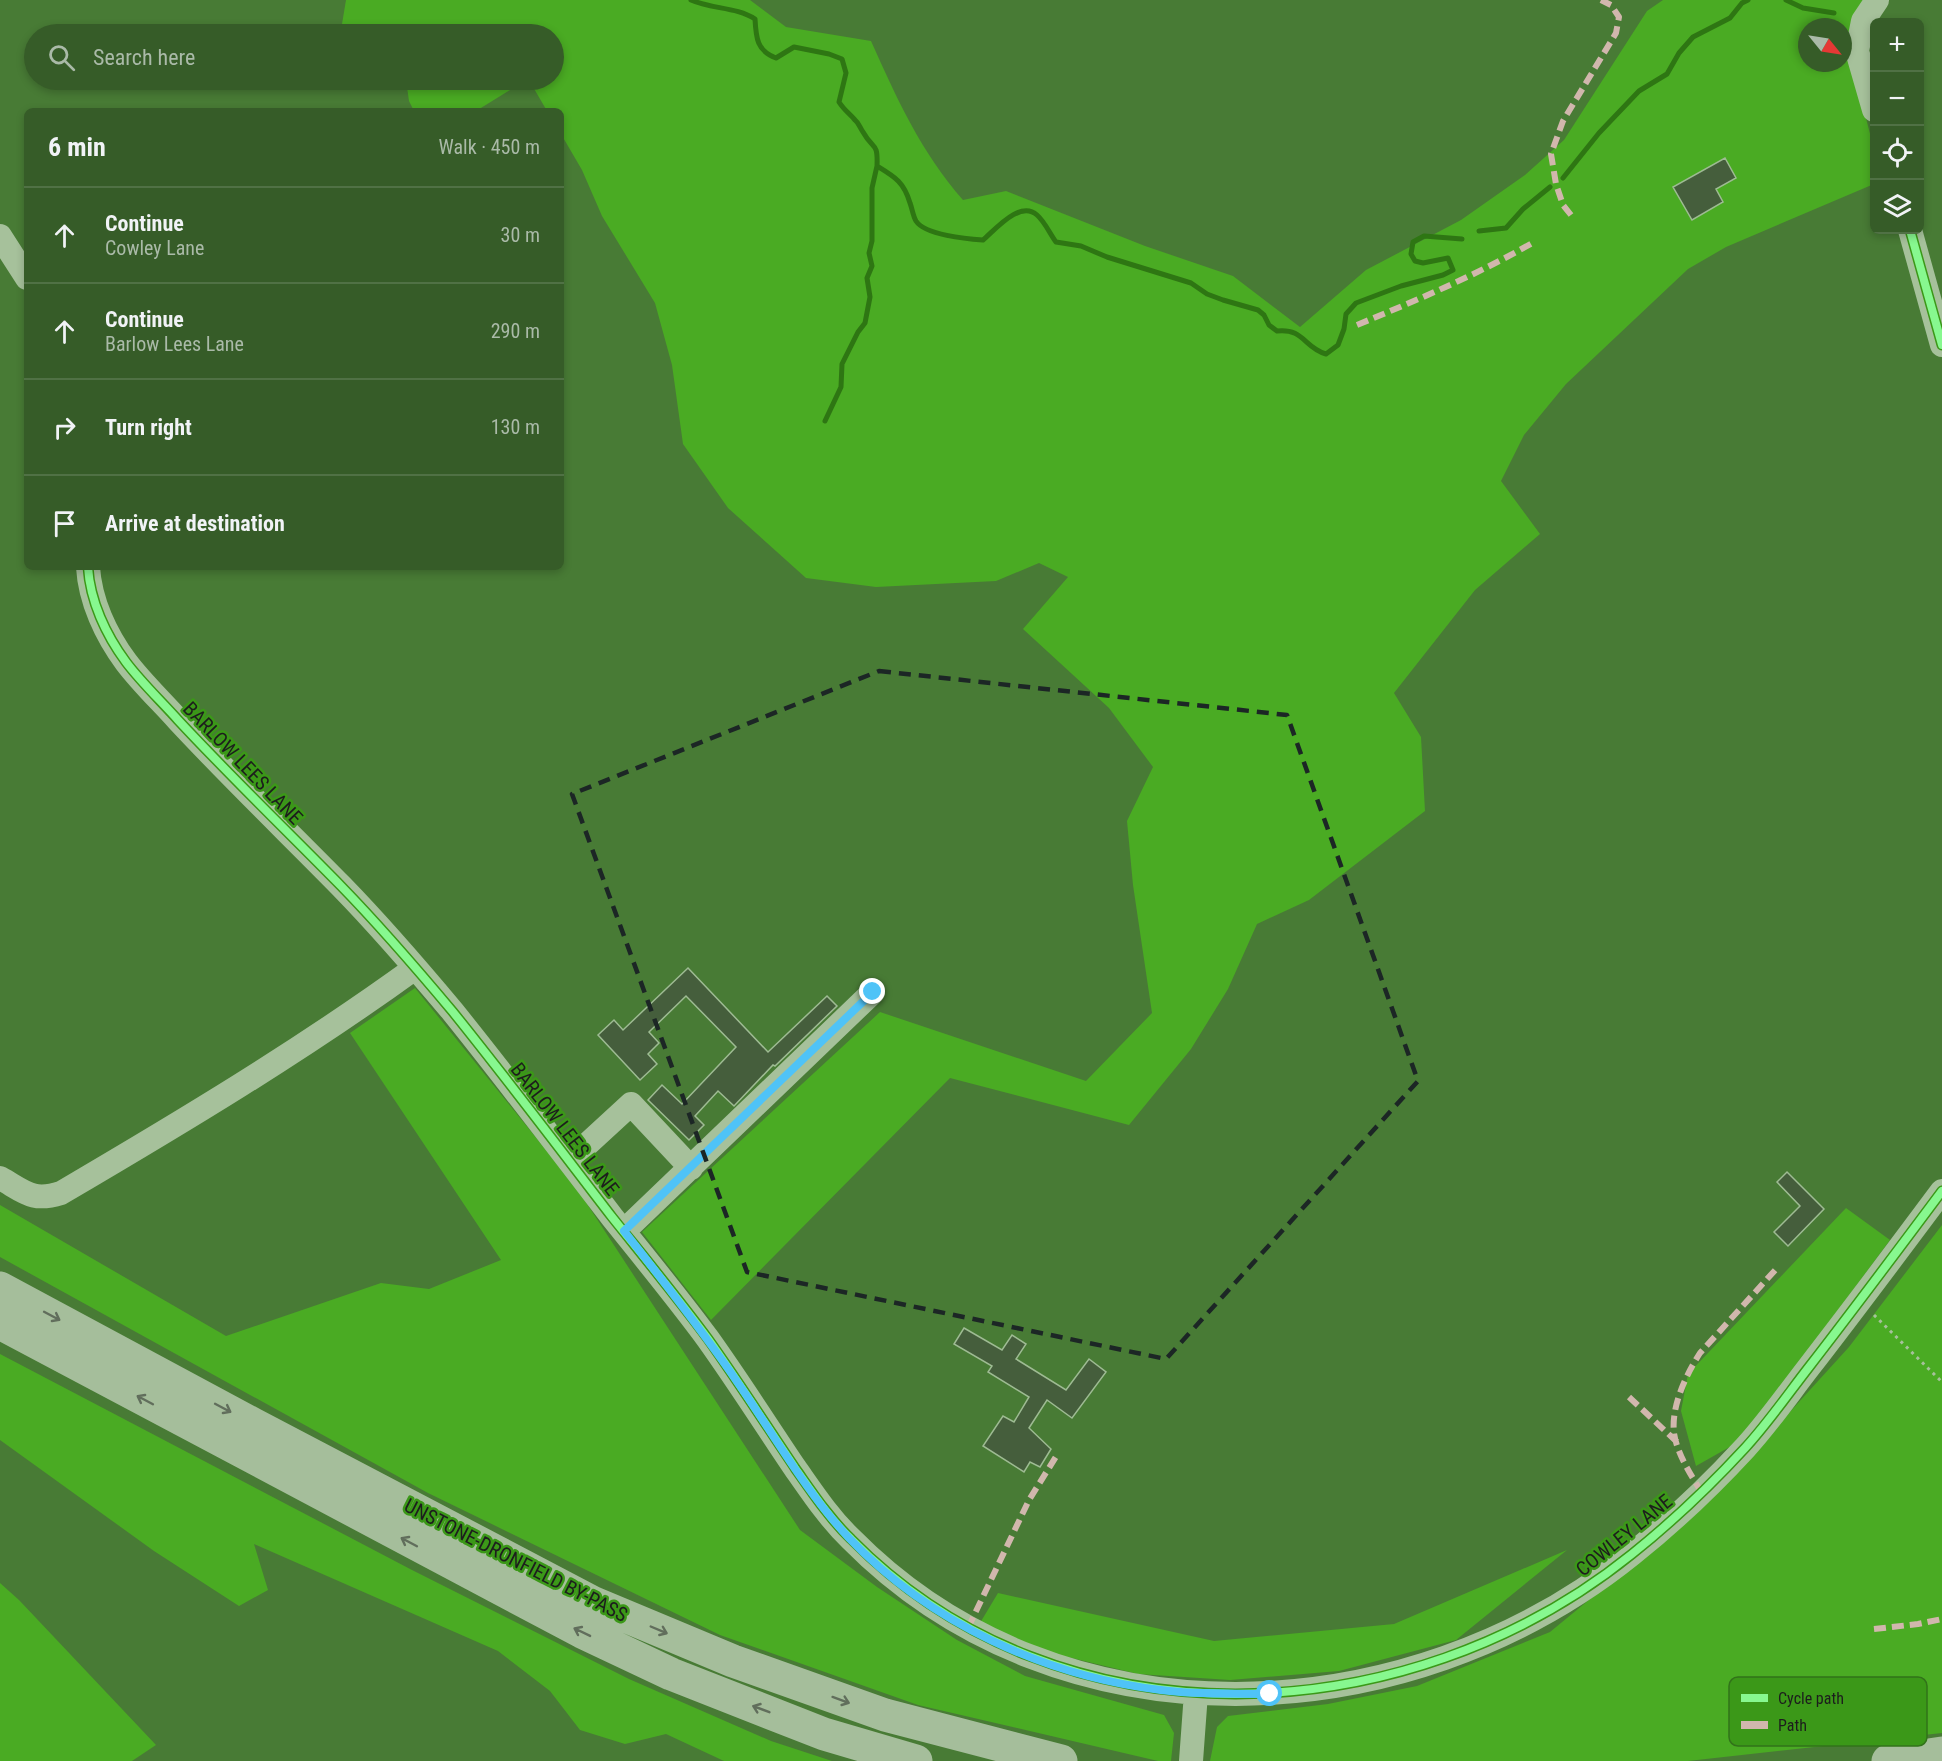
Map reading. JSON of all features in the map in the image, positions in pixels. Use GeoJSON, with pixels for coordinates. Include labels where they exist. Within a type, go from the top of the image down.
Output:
{"type":"FeatureCollection","features":[{"type":"Feature","properties":{"kind":"highway","name":"UNSTONE-DRONFIELD BY-PASS"},"geometry":{"type":"LineString","coordinates":[[0,1288],[594,1603],[733,1661],[885,1715],[1061,1761]]}},
{"type":"Feature","properties":{"kind":"highway","name":"UNSTONE-DRONFIELD BY-PASS"},"geometry":{"type":"LineString","coordinates":[[0,1323],[582,1632],[671,1674],[813,1729],[916,1761]]}},
{"type":"Feature","properties":{"kind":"highway"},"geometry":{"type":"LineString","coordinates":[[1888,1761],[1942,1753]]}},
{"type":"Feature","properties":{"kind":"street"},"geometry":{"type":"LineString","coordinates":[[1870,94],[1857,51],[1863,21],[1877,0]]}},
{"type":"Feature","properties":{"kind":"street"},"geometry":{"type":"LineString","coordinates":[[1911,234],[1942,345]]}},
{"type":"Feature","properties":{"kind":"street"},"geometry":{"type":"LineString","coordinates":[[0,236],[24,273]]}},
{"type":"Feature","properties":{"kind":"street","name":"BARLOW LEES LANE"},"geometry":{"type":"LineString","coordinates":[[88,570],[89,584],[98,612],[126,662],[226,772],[346,891],[415,968],[709,1341],[821,1505],[850,1539],[888,1573],[933,1608],[968,1629],[1058,1667],[1107,1681],[1160,1690],[1196,1693]]}},
{"type":"Feature","properties":{"kind":"street"},"geometry":{"type":"LineString","coordinates":[[0,1178],[31,1196],[44,1198],[61,1193],[235,1089],[350,1015],[415,968]]}},
{"type":"Feature","properties":{"kind":"street"},"geometry":{"type":"LineString","coordinates":[[624,1231],[873,992]]}},
{"type":"Feature","properties":{"kind":"street"},"geometry":{"type":"LineString","coordinates":[[569,1161],[631,1104],[691,1168]]}},
{"type":"Feature","properties":{"kind":"street","name":"COWLEY LANE"},"geometry":{"type":"LineString","coordinates":[[1196,1693],[1270,1694],[1334,1687],[1407,1671],[1478,1647],[1538,1617],[1588,1587],[1632,1555],[1702,1493],[1750,1444],[1942,1191]]}},
{"type":"Feature","properties":{"kind":"street"},"geometry":{"type":"LineString","coordinates":[[1191,1756],[1196,1693]]}},
{"type":"Feature","properties":{"kind":"path"},"geometry":{"type":"LineString","coordinates":[[1871,1313],[1942,1382]]}},
{"type":"Feature","properties":{"kind":"highlighted area"},"geometry":{"type":"Polygon","coordinates":[[[879,671],[1287,715],[1418,1081],[1166,1359],[747,1272],[572,794],[879,671]]]}},
{"type":"Feature","properties":{"kind":"green space"},"geometry":{"type":"Polygon","coordinates":[[[346,0],[750,0],[786,27],[871,41],[900,104],[922,144],[963,200],[1006,191],[1145,246],[1233,276],[1300,327],[1366,270],[1461,220],[1525,175],[1564,140],[1647,11],[1663,0],[1867,0],[1852,34],[1852,18],[1798,18],[1798,72],[1852,72],[1852,64],[1870,134],[1870,186],[1726,247],[1688,269],[1566,384],[1524,435],[1501,481],[1540,534],[1475,590],[1394,693],[1421,737],[1425,811],[1309,900],[1257,924],[1228,989],[1191,1049],[1129,1125],[950,1078],[711,1320],[642,1232],[880,1012],[1086,1081],[1152,1013],[1133,885],[1127,821],[1153,767],[1109,708],[1023,629],[1068,577],[1039,563],[996,581],[876,587],[806,578],[728,508],[683,444],[672,365],[655,303],[602,216],[582,170],[564,139],[564,108],[545,108],[535,90],[564,90],[564,24],[342,24],[346,0]]]}},
{"type":"Feature","properties":{"kind":"green space"},"geometry":{"type":"Polygon","coordinates":[[[407,90],[510,90],[481,108],[412,108],[407,90]]]}},
{"type":"Feature","properties":{"kind":"green space"},"geometry":{"type":"Polygon","coordinates":[[[415,988],[576,1187],[800,1530],[877,1587],[957,1640],[1025,1676],[1164,1715],[1174,1733],[1171,1761],[1158,1761],[918,1705],[720,1635],[428,1493],[0,1257],[0,1205],[226,1336],[381,1283],[429,1289],[501,1260],[350,1033],[415,988]]]}},
{"type":"Feature","properties":{"kind":"green space"},"geometry":{"type":"Polygon","coordinates":[[[1846,1208],[1890,1240],[1742,1440],[1696,1466],[1681,1411],[1688,1374],[1846,1208]]]}},
{"type":"Feature","properties":{"kind":"green space"},"geometry":{"type":"Polygon","coordinates":[[[1942,1225],[1942,1733],[1927,1735],[1927,1677],[1729,1677],[1729,1746],[1824,1746],[1688,1761],[1210,1761],[1217,1727],[1228,1716],[1328,1704],[1417,1686],[1550,1632],[1708,1502],[1849,1347],[1942,1225]]]}},
{"type":"Feature","properties":{"kind":"green space"},"geometry":{"type":"Polygon","coordinates":[[[0,1354],[412,1570],[629,1679],[771,1741],[832,1761],[724,1761],[666,1734],[625,1744],[580,1730],[550,1691],[498,1651],[254,1544],[268,1590],[239,1606],[154,1551],[0,1440],[0,1354]]]}},
{"type":"Feature","properties":{"kind":"green space"},"geometry":{"type":"Polygon","coordinates":[[[1567,1550],[1456,1640],[1339,1671],[1230,1680],[1138,1674],[1051,1653],[980,1623],[998,1593],[1214,1641],[1394,1624],[1567,1550]]]}},
{"type":"Feature","properties":{"kind":"green space"},"geometry":{"type":"Polygon","coordinates":[[[0,1583],[19,1600],[156,1745],[132,1761],[0,1761],[0,1583]]]}},
{"type":"Feature","properties":{"kind":"building"},"geometry":{"type":"Polygon","coordinates":[[[1725,158],[1736,178],[1716,189],[1723,202],[1692,220],[1673,187],[1725,158]]]}},
{"type":"Feature","properties":{"kind":"building"},"geometry":{"type":"Polygon","coordinates":[[[688,968],[768,1052],[827,996],[837,1006],[775,1066],[773,1065],[734,1106],[718,1091],[695,1116],[704,1125],[689,1140],[648,1100],[662,1085],[682,1104],[736,1047],[686,996],[649,1032],[659,1043],[648,1054],[657,1064],[640,1080],[598,1035],[614,1020],[623,1030],[688,968]]]}},
{"type":"Feature","properties":{"kind":"building"},"geometry":{"type":"Polygon","coordinates":[[[1787,1172],[1824,1209],[1788,1246],[1774,1232],[1800,1206],[1777,1182],[1787,1172]]]}},
{"type":"Feature","properties":{"kind":"building"},"geometry":{"type":"Polygon","coordinates":[[[964,1328],[1002,1350],[1012,1335],[1026,1344],[1016,1359],[1066,1390],[1089,1359],[1106,1372],[1072,1418],[1047,1400],[1029,1428],[1051,1449],[1040,1467],[1030,1462],[1024,1472],[983,1446],[1003,1416],[1014,1422],[1029,1397],[988,1372],[992,1366],[954,1344],[964,1328]]]}},
{"type":"Feature","properties":{"kind":"waterway"},"geometry":{"type":"LineString","coordinates":[[691,0],[740,12],[755,19],[761,48],[776,58],[794,47],[842,59],[846,73],[839,102],[874,146],[877,153],[877,166],[902,185],[916,221],[928,230],[967,239],[983,240],[1016,213],[1030,211],[1040,218],[1056,242],[1081,246],[1107,257],[1191,283],[1207,294],[1258,310],[1264,315],[1269,325],[1277,331],[1293,332],[1326,354],[1338,345],[1344,329],[1346,314],[1356,303],[1453,270],[1448,258],[1423,263],[1415,261],[1411,254],[1413,242],[1424,236],[1462,239]]}},
{"type":"Feature","properties":{"kind":"waterway"},"geometry":{"type":"LineString","coordinates":[[1563,178],[1599,133],[1639,91],[1667,74],[1679,53],[1693,37],[1730,18],[1742,3],[1748,0]]}},
{"type":"Feature","properties":{"kind":"waterway"},"geometry":{"type":"LineString","coordinates":[[1786,0],[1803,8],[1834,13]]}},
{"type":"Feature","properties":{"kind":"waterway"},"geometry":{"type":"LineString","coordinates":[[825,421],[841,387],[842,364],[865,323],[870,297],[867,278],[872,266],[869,253],[872,241],[872,188],[877,166]]}},
{"type":"Feature","properties":{"kind":"waterway"},"geometry":{"type":"LineString","coordinates":[[1479,231],[1506,228],[1523,209],[1550,187]]}},
{"type":"Feature","properties":{"kind":"marked path"},"geometry":{"type":"LineString","coordinates":[[1571,215],[1563,205],[1556,184],[1551,154],[1563,121],[1616,33],[1619,17],[1611,5],[1601,0]]}},
{"type":"Feature","properties":{"kind":"marked path"},"geometry":{"type":"LineString","coordinates":[[1357,325],[1469,276],[1534,242]]}},
{"type":"Feature","properties":{"kind":"marked path"},"geometry":{"type":"LineString","coordinates":[[1702,1493],[1678,1449],[1674,1433],[1677,1402],[1700,1353],[1778,1267]]}},
{"type":"Feature","properties":{"kind":"marked path"},"geometry":{"type":"LineString","coordinates":[[1629,1397],[1677,1442]]}},
{"type":"Feature","properties":{"kind":"marked path"},"geometry":{"type":"LineString","coordinates":[[968,1628],[1029,1500],[1057,1455]]}},
{"type":"Feature","properties":{"kind":"marked path"},"geometry":{"type":"LineString","coordinates":[[1874,1629],[1942,1619]]}},
{"type":"Feature","properties":{"kind":"cycle path"},"geometry":{"type":"LineString","coordinates":[[1911,234],[1942,345]]}},
{"type":"Feature","properties":{"kind":"cycle path"},"geometry":{"type":"LineString","coordinates":[[88,570],[100,617],[126,662],[198,741],[356,901],[453,1012],[696,1323],[795,1468],[835,1522],[851,1539],[935,1608],[1030,1656],[1131,1685],[1236,1694],[1342,1685],[1445,1658],[1543,1614],[1632,1554],[1676,1516],[1732,1462],[1770,1419],[1942,1191]]}},
{"type":"Feature","properties":{"kind":"route"},"geometry":{"type":"LineString","coordinates":[[873,992],[624,1231],[709,1341],[821,1505],[850,1539],[888,1573],[933,1608],[991,1640],[1058,1667],[1107,1681],[1160,1690],[1196,1693],[1270,1694]]}}]}
